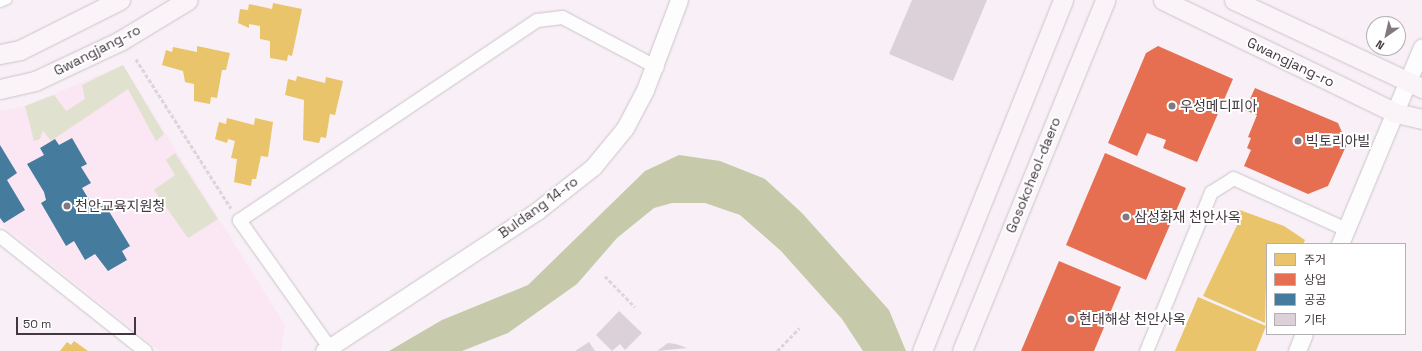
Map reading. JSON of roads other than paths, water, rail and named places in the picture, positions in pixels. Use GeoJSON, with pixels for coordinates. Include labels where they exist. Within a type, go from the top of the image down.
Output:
{"type":"FeatureCollection","features":[{"type":"Feature","properties":{"kind":"main road"},"geometry":{"type":"LineString","coordinates":[[0,54],[20,50],[120,0]]}},
{"type":"Feature","properties":{"kind":"main road","name":"Gwangjang-ro"},"geometry":{"type":"LineString","coordinates":[[0,89],[34,81],[120,41],[188,0]]}},
{"type":"Feature","properties":{"kind":"main road"},"geometry":{"type":"LineString","coordinates":[[922,350],[1063,0]]}},
{"type":"Feature","properties":{"kind":"main road","name":"Gosokcheol-daero"},"geometry":{"type":"LineString","coordinates":[[962,351],[1105,0]]}},
{"type":"Feature","properties":{"kind":"main road","name":"Gwangjang-ro"},"geometry":{"type":"LineString","coordinates":[[1163,0],[1396,113],[1422,119]]}},
{"type":"Feature","properties":{"kind":"main road"},"geometry":{"type":"LineString","coordinates":[[1234,0],[1416,85]]}},
{"type":"Feature","properties":{"kind":"main road"},"geometry":{"type":"LineString","coordinates":[[1396,113],[1422,129]]}},
{"type":"Feature","properties":{"kind":"street","name":"Buldang 14-ro"},"geometry":{"type":"LineString","coordinates":[[328,350],[537,211],[593,167],[625,128],[657,67],[679,0]]}},
{"type":"Feature","properties":{"kind":"street"},"geometry":{"type":"LineString","coordinates":[[328,350],[239,220],[537,20],[562,17],[657,67]]}},
{"type":"Feature","properties":{"kind":"street"},"geometry":{"type":"LineString","coordinates":[[1146,351],[1211,192],[1233,178],[1343,237],[1396,113],[1416,85],[1422,47]]}},
{"type":"Feature","properties":{"kind":"street"},"geometry":{"type":"LineString","coordinates":[[0,236],[145,351]]}},
{"type":"Feature","properties":{"kind":"street"},"geometry":{"type":"LineString","coordinates":[[1297,351],[1304,335]]}},
{"type":"Feature","properties":{"kind":"lane"},"geometry":{"type":"LineString","coordinates":[[0,3],[7,0]]}},
{"type":"Feature","properties":{"kind":"place","name":"우성메디피아"},"geometry":{"type":"Point","coordinates":[1172,106]}},
{"type":"Feature","properties":{"kind":"place","name":"빅토리아빌"},"geometry":{"type":"Point","coordinates":[1298,141]}},
{"type":"Feature","properties":{"kind":"place","name":"천안교육지원청"},"geometry":{"type":"Point","coordinates":[67,206]}},
{"type":"Feature","properties":{"kind":"place","name":"삼성화재 천안사옥"},"geometry":{"type":"Point","coordinates":[1126,217]}},
{"type":"Feature","properties":{"kind":"place","name":"현대해상 천안사옥"},"geometry":{"type":"Point","coordinates":[1071,319]}}]}
